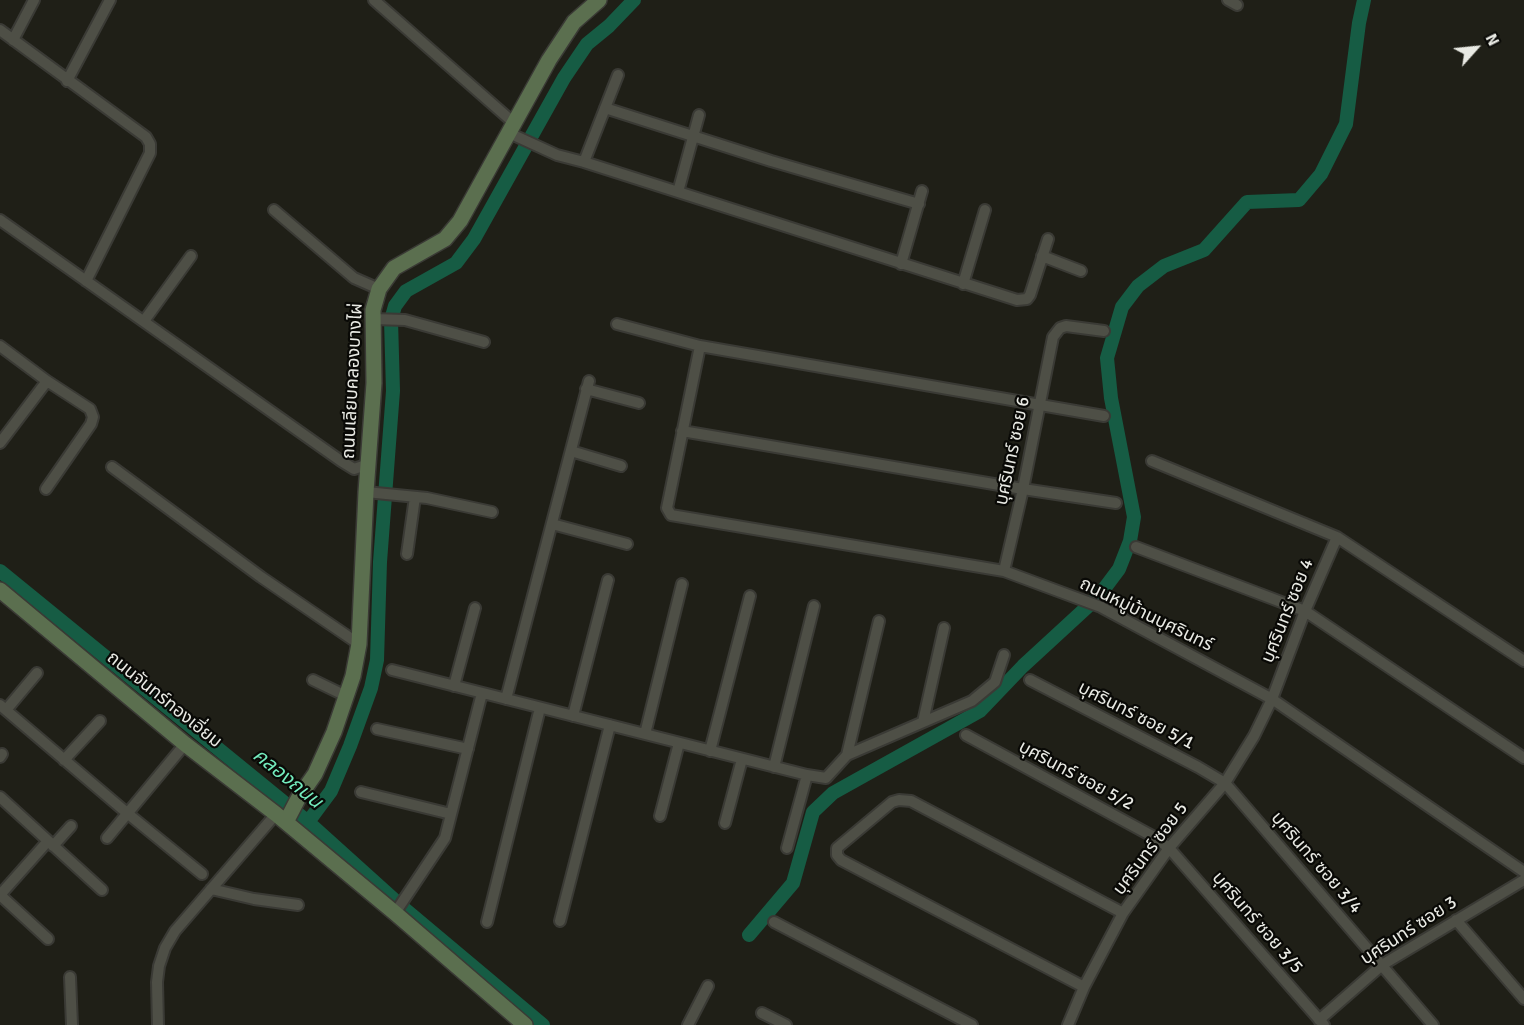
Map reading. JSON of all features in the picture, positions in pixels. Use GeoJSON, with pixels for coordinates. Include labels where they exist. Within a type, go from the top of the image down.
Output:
{"type":"FeatureCollection","features":[{"type":"Feature","properties":{"kind":"street"},"geometry":{"type":"LineString","coordinates":[[13,40],[34,0]]}},
{"type":"Feature","properties":{"kind":"street"},"geometry":{"type":"LineString","coordinates":[[67,81],[110,0]]}},
{"type":"Feature","properties":{"kind":"street"},"geometry":{"type":"LineString","coordinates":[[374,0],[514,132],[543,149],[1017,300],[1027,299],[1030,295],[1048,239]]}},
{"type":"Feature","properties":{"kind":"street","name":"ถนนเลียบคลองบางไผ่"},"geometry":{"type":"LineString","coordinates":[[284,816],[315,774],[334,732],[359,644],[372,493],[369,464],[378,319],[373,310],[379,289],[394,268],[446,239],[460,221],[514,132],[549,60],[574,22],[599,0]]}},
{"type":"Feature","properties":{"kind":"street"},"geometry":{"type":"LineString","coordinates":[[0,30],[146,137],[150,144],[150,153],[86,281]]}},
{"type":"Feature","properties":{"kind":"street"},"geometry":{"type":"LineString","coordinates":[[584,162],[618,75]]}},
{"type":"Feature","properties":{"kind":"street"},"geometry":{"type":"LineString","coordinates":[[605,108],[693,137],[919,204]]}},
{"type":"Feature","properties":{"kind":"street"},"geometry":{"type":"LineString","coordinates":[[678,192],[699,115]]}},
{"type":"Feature","properties":{"kind":"street"},"geometry":{"type":"LineString","coordinates":[[901,264],[922,191]]}},
{"type":"Feature","properties":{"kind":"street"},"geometry":{"type":"LineString","coordinates":[[274,210],[354,278],[379,289]]}},
{"type":"Feature","properties":{"kind":"street"},"geometry":{"type":"LineString","coordinates":[[963,284],[985,210]]}},
{"type":"Feature","properties":{"kind":"street"},"geometry":{"type":"LineString","coordinates":[[0,220],[354,469],[369,464]]}},
{"type":"Feature","properties":{"kind":"street"},"geometry":{"type":"LineString","coordinates":[[144,321],[192,256]]}},
{"type":"Feature","properties":{"kind":"street"},"geometry":{"type":"LineString","coordinates":[[1042,256],[1081,271]]}},
{"type":"Feature","properties":{"kind":"street"},"geometry":{"type":"LineString","coordinates":[[378,319],[396,319],[429,326],[484,342]]}},
{"type":"Feature","properties":{"kind":"street"},"geometry":{"type":"LineString","coordinates":[[616,324],[700,346],[1104,416]]}},
{"type":"Feature","properties":{"kind":"street","name":"บุศรินทร์ ซอย 6"},"geometry":{"type":"LineString","coordinates":[[1004,571],[1053,338],[1060,328],[1066,326],[1104,331]]}},
{"type":"Feature","properties":{"kind":"street"},"geometry":{"type":"LineString","coordinates":[[0,346],[90,409],[93,417],[91,424],[46,489]]}},
{"type":"Feature","properties":{"kind":"street"},"geometry":{"type":"LineString","coordinates":[[700,346],[682,431],[1116,503]]}},
{"type":"Feature","properties":{"kind":"street"},"geometry":{"type":"LineString","coordinates":[[0,442],[47,381]]}},
{"type":"Feature","properties":{"kind":"street"},"geometry":{"type":"LineString","coordinates":[[506,699],[588,385],[639,403]]}},
{"type":"Feature","properties":{"kind":"street","name":"ถนนหมู่บ้านบุศรินทร์"},"geometry":{"type":"LineString","coordinates":[[682,431],[668,508],[668,513],[674,517],[1004,571],[1101,607],[1272,699],[1524,872]]}},
{"type":"Feature","properties":{"kind":"street"},"geometry":{"type":"LineString","coordinates":[[571,452],[621,466]]}},
{"type":"Feature","properties":{"kind":"street"},"geometry":{"type":"LineString","coordinates":[[1152,461],[1336,537],[1524,661]]}},
{"type":"Feature","properties":{"kind":"street"},"geometry":{"type":"LineString","coordinates":[[112,467],[261,577],[359,644]]}},
{"type":"Feature","properties":{"kind":"street"},"geometry":{"type":"LineString","coordinates":[[372,493],[415,497],[492,512]]}},
{"type":"Feature","properties":{"kind":"street"},"geometry":{"type":"LineString","coordinates":[[407,554],[415,497]]}},
{"type":"Feature","properties":{"kind":"street"},"geometry":{"type":"LineString","coordinates":[[552,524],[627,544]]}},
{"type":"Feature","properties":{"kind":"street","name":"บุศรินทร์ ซอย 4"},"geometry":{"type":"LineString","coordinates":[[1272,699],[1336,537]]}},
{"type":"Feature","properties":{"kind":"street"},"geometry":{"type":"LineString","coordinates":[[1136,547],[1305,611],[1524,758]]}},
{"type":"Feature","properties":{"kind":"street"},"geometry":{"type":"LineString","coordinates":[[573,716],[608,580]]}},
{"type":"Feature","properties":{"kind":"street"},"geometry":{"type":"LineString","coordinates":[[645,734],[682,584]]}},
{"type":"Feature","properties":{"kind":"street","name":"ถนนจันทร์ทองเอี่ยม"},"geometry":{"type":"LineString","coordinates":[[0,590],[185,744],[284,816],[515,1022]]}},
{"type":"Feature","properties":{"kind":"street"},"geometry":{"type":"LineString","coordinates":[[710,751],[750,596]]}},
{"type":"Feature","properties":{"kind":"street"},"geometry":{"type":"LineString","coordinates":[[774,767],[814,606]]}},
{"type":"Feature","properties":{"kind":"street"},"geometry":{"type":"LineString","coordinates":[[454,686],[475,608]]}},
{"type":"Feature","properties":{"kind":"street"},"geometry":{"type":"LineString","coordinates":[[847,755],[879,621]]}},
{"type":"Feature","properties":{"kind":"street"},"geometry":{"type":"LineString","coordinates":[[923,722],[944,628]]}},
{"type":"Feature","properties":{"kind":"street"},"geometry":{"type":"LineString","coordinates":[[392,670],[774,767],[826,778],[847,755],[972,701],[995,682],[1004,654]]}},
{"type":"Feature","properties":{"kind":"street"},"geometry":{"type":"LineString","coordinates":[[37,674],[3,708],[202,874]]}},
{"type":"Feature","properties":{"kind":"street"},"geometry":{"type":"LineString","coordinates":[[313,680],[346,696]]}},
{"type":"Feature","properties":{"kind":"street","name":"บุศรินทร์ ซอย 5/1"},"geometry":{"type":"LineString","coordinates":[[1030,680],[1225,783]]}},
{"type":"Feature","properties":{"kind":"street"},"geometry":{"type":"LineString","coordinates":[[395,913],[445,838],[482,693]]}},
{"type":"Feature","properties":{"kind":"street","name":"บุศรินทร์ ซอย 5"},"geometry":{"type":"LineString","coordinates":[[1068,1025],[1084,987],[1123,913],[1169,848],[1225,783],[1254,736],[1272,699]]}},
{"type":"Feature","properties":{"kind":"street"},"geometry":{"type":"LineString","coordinates":[[487,922],[540,708]]}},
{"type":"Feature","properties":{"kind":"street"},"geometry":{"type":"LineString","coordinates":[[64,759],[100,722]]}},
{"type":"Feature","properties":{"kind":"street"},"geometry":{"type":"LineString","coordinates":[[560,921],[610,725]]}},
{"type":"Feature","properties":{"kind":"street"},"geometry":{"type":"LineString","coordinates":[[377,729],[468,749]]}},
{"type":"Feature","properties":{"kind":"street","name":"บุศรินทร์ ซอย 5/2"},"geometry":{"type":"LineString","coordinates":[[966,735],[1154,837],[1169,848]]}},
{"type":"Feature","properties":{"kind":"street"},"geometry":{"type":"LineString","coordinates":[[660,816],[679,743]]}},
{"type":"Feature","properties":{"kind":"street"},"geometry":{"type":"LineString","coordinates":[[107,838],[185,744]]}},
{"type":"Feature","properties":{"kind":"street"},"geometry":{"type":"LineString","coordinates":[[725,823],[742,759]]}},
{"type":"Feature","properties":{"kind":"street"},"geometry":{"type":"LineString","coordinates":[[787,848],[807,775]]}},
{"type":"Feature","properties":{"kind":"street","name":"บุศรินทร์ ซอย 3/4"},"geometry":{"type":"LineString","coordinates":[[1225,783],[1433,1025]]}},
{"type":"Feature","properties":{"kind":"street"},"geometry":{"type":"LineString","coordinates":[[361,792],[451,814]]}},
{"type":"Feature","properties":{"kind":"street"},"geometry":{"type":"LineString","coordinates":[[0,797],[102,890]]}},
{"type":"Feature","properties":{"kind":"street"},"geometry":{"type":"LineString","coordinates":[[1084,987],[841,860],[837,855],[837,848],[892,802],[910,801],[1123,913]]}},
{"type":"Feature","properties":{"kind":"street"},"geometry":{"type":"LineString","coordinates":[[158,1025],[158,974],[165,948],[211,889],[284,816]]}},
{"type":"Feature","properties":{"kind":"street"},"geometry":{"type":"LineString","coordinates":[[48,939],[0,895],[71,826]]}},
{"type":"Feature","properties":{"kind":"street","name":"บุศรินทร์ ซอย 3/5"},"geometry":{"type":"LineString","coordinates":[[1169,848],[1321,1022]]}},
{"type":"Feature","properties":{"kind":"street","name":"บุศรินทร์ ซอย 3"},"geometry":{"type":"LineString","coordinates":[[1321,1022],[1382,965],[1524,880]]}},
{"type":"Feature","properties":{"kind":"street"},"geometry":{"type":"LineString","coordinates":[[211,889],[254,899],[298,905]]}},
{"type":"Feature","properties":{"kind":"street"},"geometry":{"type":"LineString","coordinates":[[1456,920],[1524,999]]}},
{"type":"Feature","properties":{"kind":"street"},"geometry":{"type":"LineString","coordinates":[[774,922],[972,1025]]}},
{"type":"Feature","properties":{"kind":"street"},"geometry":{"type":"LineString","coordinates":[[70,977],[72,1025]]}},
{"type":"Feature","properties":{"kind":"street"},"geometry":{"type":"LineString","coordinates":[[688,1025],[708,986]]}},
{"type":"Feature","properties":{"kind":"street"},"geometry":{"type":"LineString","coordinates":[[762,1012],[786,1025]]}},
{"type":"Feature","properties":{"kind":"waterway"},"geometry":{"type":"LineString","coordinates":[[308,822],[331,791],[371,688],[377,660],[380,562],[393,391],[391,320],[395,306],[406,291],[456,263],[474,239],[564,78],[587,44],[609,26],[634,0]]}},
{"type":"Feature","properties":{"kind":"waterway"},"geometry":{"type":"LineString","coordinates":[[749,935],[793,883],[813,812],[833,793],[980,711],[1023,666],[1098,597],[1119,569],[1130,541],[1134,517],[1111,398],[1107,358],[1122,307],[1138,286],[1164,266],[1204,250],[1247,202],[1299,200],[1321,174],[1346,124],[1364,0]]}},
{"type":"Feature","properties":{"kind":"waterway","name":"คลองถนน"},"geometry":{"type":"LineString","coordinates":[[0,571],[308,822],[400,905],[543,1025]]}}]}
